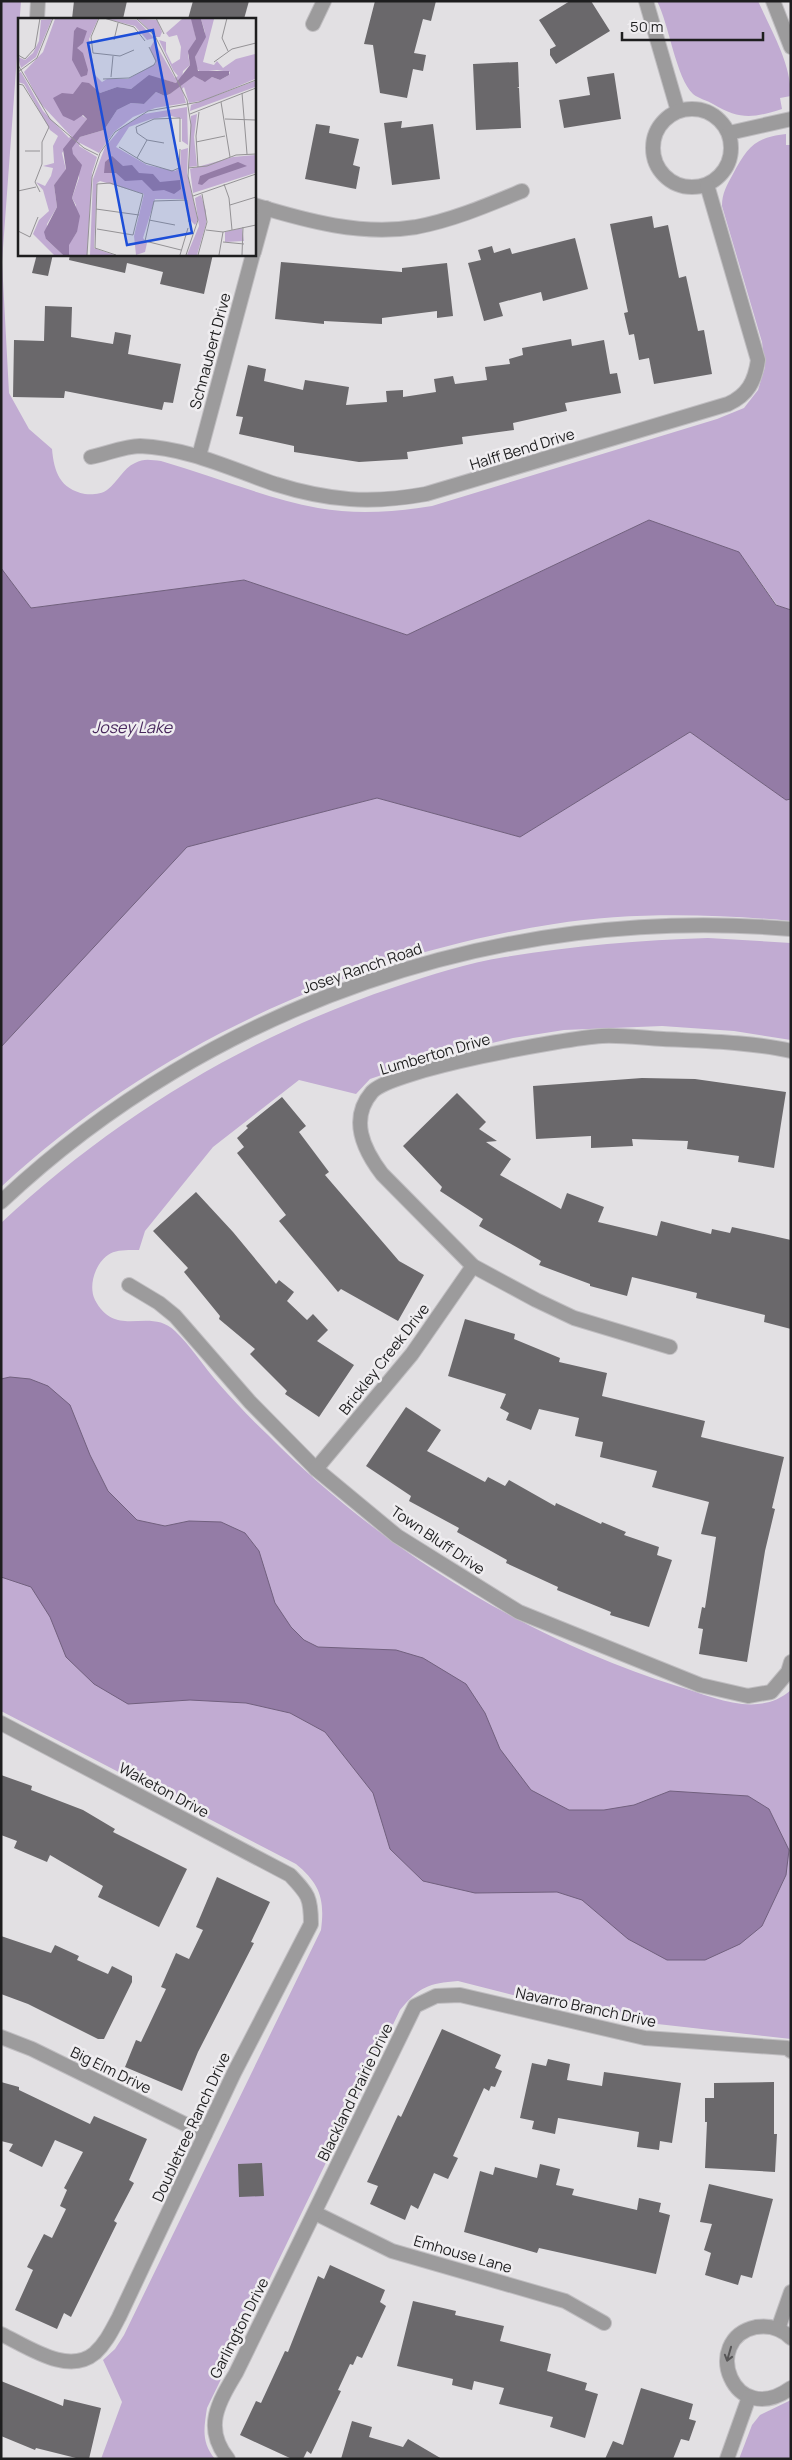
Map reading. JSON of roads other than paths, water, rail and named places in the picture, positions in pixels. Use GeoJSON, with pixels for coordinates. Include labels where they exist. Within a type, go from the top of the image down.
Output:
{"type":"FeatureCollection","features":[{"type":"Feature","properties":{"kind":"street"},"geometry":{"type":"LineString","coordinates":[[37,18],[38,1]]}},
{"type":"Feature","properties":{"kind":"street"},"geometry":{"type":"LineString","coordinates":[[313,24],[324,1]]}},
{"type":"Feature","properties":{"kind":"street"},"geometry":{"type":"LineString","coordinates":[[646,1],[664,55],[678,111]]}},
{"type":"Feature","properties":{"kind":"street"},"geometry":{"type":"LineString","coordinates":[[772,1],[791,47]]}},
{"type":"Feature","properties":{"kind":"street"},"geometry":{"type":"LineString","coordinates":[[693,108],[708,112],[721,121],[729,134],[732,148],[729,164],[720,176],[707,184],[692,188],[677,184],[664,176],[655,162],[652,147],[656,132],[665,119],[678,111],[693,108]]}},
{"type":"Feature","properties":{"kind":"street"},"geometry":{"type":"LineString","coordinates":[[729,134],[791,119]]}},
{"type":"Feature","properties":{"kind":"street","name":"Halff Bend Drive"},"geometry":{"type":"LineString","coordinates":[[91,457],[138,446],[198,456],[274,484],[322,496],[357,501],[399,499],[435,492],[738,400],[753,382],[758,360],[707,184]]}},
{"type":"Feature","properties":{"kind":"street"},"geometry":{"type":"LineString","coordinates":[[260,207],[325,224],[375,230],[416,226],[463,214],[522,191]]}},
{"type":"Feature","properties":{"kind":"street","name":"Schnaubert Drive"},"geometry":{"type":"LineString","coordinates":[[255,245],[260,207]]}},
{"type":"Feature","properties":{"kind":"street","name":"Schnaubert Drive"},"geometry":{"type":"LineString","coordinates":[[198,456],[253,255]]}},
{"type":"Feature","properties":{"kind":"street","name":"Josey Ranch Road"},"geometry":{"type":"LineString","coordinates":[[1,1202],[69,1143],[122,1104],[184,1064],[250,1029],[318,999],[385,974],[463,953],[555,936],[642,927],[712,926],[791,929]]}},
{"type":"Feature","properties":{"kind":"street","name":"Lumberton Drive"},"geometry":{"type":"LineString","coordinates":[[670,1347],[574,1318],[536,1300],[474,1266],[382,1174],[361,1141],[361,1113],[372,1092],[381,1084],[494,1053],[602,1036],[700,1041],[791,1051]]}},
{"type":"Feature","properties":{"kind":"street","name":"Brickley Creek Drive"},"geometry":{"type":"LineString","coordinates":[[316,1468],[412,1354],[474,1266]]}},
{"type":"Feature","properties":{"kind":"street","name":"Town Bluff Drive"},"geometry":{"type":"LineString","coordinates":[[129,1285],[176,1316],[250,1402],[316,1468],[397,1536],[519,1612],[700,1685],[748,1696],[771,1692],[788,1672],[791,1662]]}},
{"type":"Feature","properties":{"kind":"street","name":"Waketon Drive"},"geometry":{"type":"LineString","coordinates":[[1,1723],[290,1875],[307,1893]]}},
{"type":"Feature","properties":{"kind":"street","name":"Doubletree Ranch Drive"},"geometry":{"type":"LineString","coordinates":[[1,2334],[61,2361],[77,2361],[94,2354],[106,2340],[119,2317],[234,2073],[311,1924],[311,1910],[307,1893]]}},
{"type":"Feature","properties":{"kind":"street","name":"Navarro Branch Drive"},"geometry":{"type":"LineString","coordinates":[[436,1996],[460,1995],[645,2038],[787,2048],[791,2051]]}},
{"type":"Feature","properties":{"kind":"street","name":"Blackland Prairie Drive"},"geometry":{"type":"LineString","coordinates":[[314,2213],[415,2006],[436,1996]]}},
{"type":"Feature","properties":{"kind":"street","name":"Big Elm Drive"},"geometry":{"type":"LineString","coordinates":[[1,2037],[32,2049],[205,2134]]}},
{"type":"Feature","properties":{"kind":"street","name":"Emhouse Lane"},"geometry":{"type":"LineString","coordinates":[[314,2213],[392,2251],[565,2301],[604,2323]]}},
{"type":"Feature","properties":{"kind":"street","name":"Garlington Drive"},"geometry":{"type":"LineString","coordinates":[[228,2459],[218,2446],[213,2430],[220,2399],[314,2213]]}},
{"type":"Feature","properties":{"kind":"street"},"geometry":{"type":"LineString","coordinates":[[778,2329],[791,2292]]}},
{"type":"Feature","properties":{"kind":"street"},"geometry":{"type":"LineString","coordinates":[[791,2338],[778,2329],[764,2326],[749,2328],[737,2336],[729,2348],[726,2363],[729,2377],[737,2389],[749,2397],[764,2400],[780,2396],[791,2388]]}},
{"type":"Feature","properties":{"kind":"street"},"geometry":{"type":"LineString","coordinates":[[726,2459],[749,2397]]}},
{"type":"Feature","properties":{"kind":"water","name":"Josey Lake"},"geometry":{"type":"Polygon","coordinates":[[[649,520],[739,552],[776,605],[791,610],[791,799],[786,800],[690,732],[520,837],[377,798],[187,847],[1,1047],[1,568],[31,608],[244,580],[407,635],[649,520]]]}},
{"type":"Feature","properties":{"kind":"water"},"geometry":{"type":"Polygon","coordinates":[[[10,1377],[30,1379],[48,1386],[70,1405],[90,1455],[108,1491],[137,1520],[165,1526],[189,1521],[221,1522],[245,1533],[259,1551],[275,1603],[291,1627],[304,1640],[318,1647],[396,1650],[423,1658],[466,1684],[485,1713],[500,1749],[531,1790],[569,1810],[604,1810],[634,1805],[670,1791],[748,1796],[769,1809],[789,1850],[786,1875],[762,1926],[740,1944],[705,1960],[667,1960],[628,1939],[582,1900],[557,1892],[475,1893],[423,1881],[390,1849],[373,1793],[325,1732],[290,1713],[246,1703],[190,1700],[128,1704],[94,1684],[66,1657],[50,1617],[31,1587],[1,1577],[1,1379],[10,1377]]]}}]}
